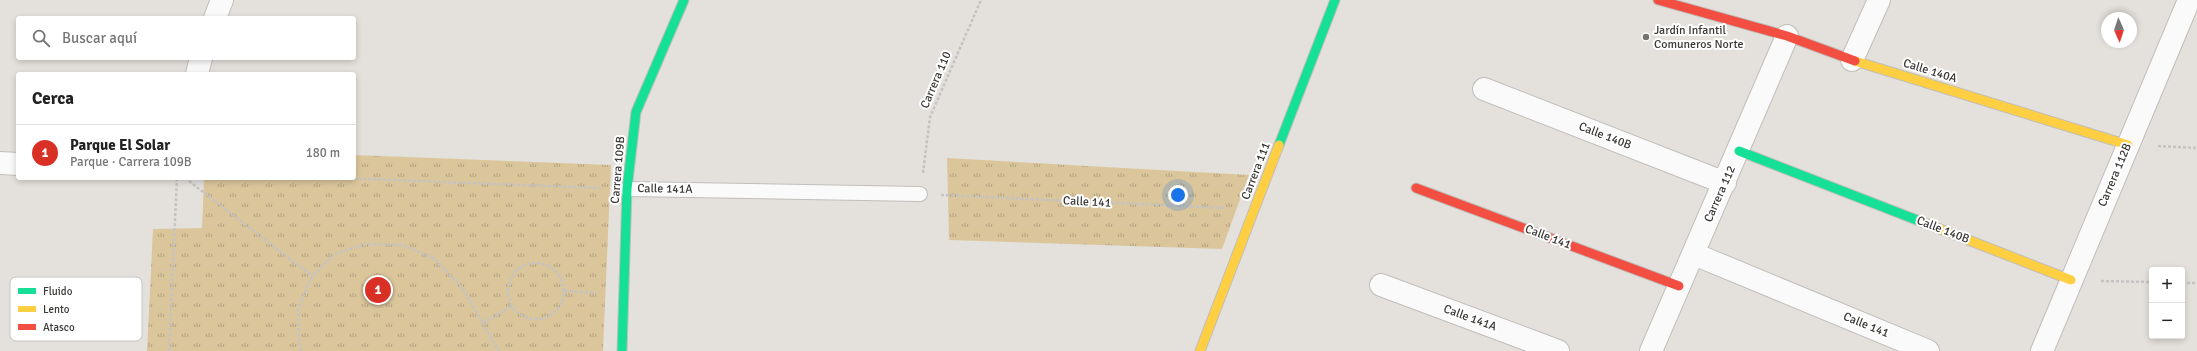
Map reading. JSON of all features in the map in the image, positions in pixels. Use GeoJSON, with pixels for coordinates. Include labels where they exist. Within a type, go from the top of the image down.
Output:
{"type":"FeatureCollection","features":[{"type":"Feature","properties":{"kind":"street"},"geometry":{"type":"LineString","coordinates":[[216,16],[222,0]]}},
{"type":"Feature","properties":{"kind":"street","name":"Carrera 109B"},"geometry":{"type":"LineString","coordinates":[[622,351],[628,189],[636,112],[684,0]]}},
{"type":"Feature","properties":{"kind":"street","name":"Carrera 111"},"geometry":{"type":"LineString","coordinates":[[1200,351],[1335,0]]}},
{"type":"Feature","properties":{"kind":"street","name":"Calle 140A"},"geometry":{"type":"LineString","coordinates":[[1658,0],[1787,36],[1852,60],[2128,145]]}},
{"type":"Feature","properties":{"kind":"street"},"geometry":{"type":"LineString","coordinates":[[1852,60],[1878,0]]}},
{"type":"Feature","properties":{"kind":"street","name":"Carrera 112B"},"geometry":{"type":"LineString","coordinates":[[2042,351],[2190,0]]}},
{"type":"Feature","properties":{"kind":"street","name":"Carrera 112"},"geometry":{"type":"LineString","coordinates":[[1652,351],[1787,36]]}},
{"type":"Feature","properties":{"kind":"street"},"geometry":{"type":"LineString","coordinates":[[198,72],[200,60]]}},
{"type":"Feature","properties":{"kind":"street","name":"Calle 140B"},"geometry":{"type":"LineString","coordinates":[[1484,89],[1725,182]]}},
{"type":"Feature","properties":{"kind":"street","name":"Calle 140B"},"geometry":{"type":"LineString","coordinates":[[1739,151],[2071,280]]}},
{"type":"Feature","properties":{"kind":"street"},"geometry":{"type":"LineString","coordinates":[[0,163],[16,164]]}},
{"type":"Feature","properties":{"kind":"street","name":"Calle 141"},"geometry":{"type":"LineString","coordinates":[[1416,188],[1679,286]]}},
{"type":"Feature","properties":{"kind":"street","name":"Calle 141"},"geometry":{"type":"LineString","coordinates":[[1694,254],[1928,351]]}},
{"type":"Feature","properties":{"kind":"street","name":"Calle 141A"},"geometry":{"type":"LineString","coordinates":[[1381,286],[1558,351]]}},
{"type":"Feature","properties":{"kind":"lane","name":"Calle 141A"},"geometry":{"type":"LineString","coordinates":[[628,189],[920,194]]}},
{"type":"Feature","properties":{"kind":"path","name":"Carrera 110"},"geometry":{"type":"LineString","coordinates":[[920,194],[930,117],[981,0]]}},
{"type":"Feature","properties":{"kind":"path"},"geometry":{"type":"LineString","coordinates":[[2128,145],[2197,148]]}},
{"type":"Feature","properties":{"kind":"path","name":"Calle 141A"},"geometry":{"type":"LineString","coordinates":[[356,179],[628,189]]}},
{"type":"Feature","properties":{"kind":"path"},"geometry":{"type":"LineString","coordinates":[[169,351],[177,180]]}},
{"type":"Feature","properties":{"kind":"path"},"geometry":{"type":"LineString","coordinates":[[188,180],[312,276]]}},
{"type":"Feature","properties":{"kind":"path","name":"Calle 141"},"geometry":{"type":"LineString","coordinates":[[920,194],[1254,209]]}},
{"type":"Feature","properties":{"kind":"path"},"geometry":{"type":"LineString","coordinates":[[301,351],[299,342],[298,308],[312,276],[335,254],[366,244],[402,245],[436,259],[463,289],[499,351]]}},
{"type":"Feature","properties":{"kind":"path"},"geometry":{"type":"LineString","coordinates":[[536,262],[550,266],[561,277],[565,291],[561,305],[551,315],[537,320],[523,316],[512,306],[507,292],[511,278],[521,267],[536,262]]}},
{"type":"Feature","properties":{"kind":"path"},"geometry":{"type":"LineString","coordinates":[[2071,280],[2149,282]]}},
{"type":"Feature","properties":{"kind":"path"},"geometry":{"type":"LineString","coordinates":[[2185,283],[2197,283]]}},
{"type":"Feature","properties":{"kind":"path"},"geometry":{"type":"LineString","coordinates":[[565,291],[624,294]]}},
{"type":"Feature","properties":{"kind":"path"},"geometry":{"type":"LineString","coordinates":[[483,324],[512,306]]}},
{"type":"Feature","properties":{"kind":"green space"},"geometry":{"type":"Polygon","coordinates":[[[356,155],[611,165],[603,351],[147,351],[153,229],[202,228],[204,180],[356,180],[356,155]]]}},
{"type":"Feature","properties":{"kind":"green space"},"geometry":{"type":"Polygon","coordinates":[[[947,158],[1249,175],[1222,249],[949,240],[947,158]]]}},
{"type":"Feature","properties":{"kind":"traffic: fast"},"geometry":{"type":"LineString","coordinates":[[622,351],[627,189],[636,112],[684,0]]}},
{"type":"Feature","properties":{"kind":"traffic: fast"},"geometry":{"type":"LineString","coordinates":[[1279,145],[1335,0]]}},
{"type":"Feature","properties":{"kind":"traffic: fast"},"geometry":{"type":"LineString","coordinates":[[1739,151],[1922,222]]}},
{"type":"Feature","properties":{"kind":"traffic: slow"},"geometry":{"type":"LineString","coordinates":[[1855,61],[2128,145]]}},
{"type":"Feature","properties":{"kind":"traffic: slow"},"geometry":{"type":"LineString","coordinates":[[1200,351],[1279,145]]}},
{"type":"Feature","properties":{"kind":"traffic: slow"},"geometry":{"type":"LineString","coordinates":[[1922,222],[2071,280]]}},
{"type":"Feature","properties":{"kind":"traffic: jam"},"geometry":{"type":"LineString","coordinates":[[1658,0],[1787,36],[1855,61]]}},
{"type":"Feature","properties":{"kind":"traffic: jam"},"geometry":{"type":"LineString","coordinates":[[1416,188],[1679,286]]}},
{"type":"Feature","properties":{"kind":"place","name":"Jardín Infantil Comuneros Norte"},"geometry":{"type":"Point","coordinates":[1646,37]}},
{"type":"Feature","properties":{"kind":"place","name":"Parque El Solar"},"geometry":{"type":"Point","coordinates":[378,290]}}]}
